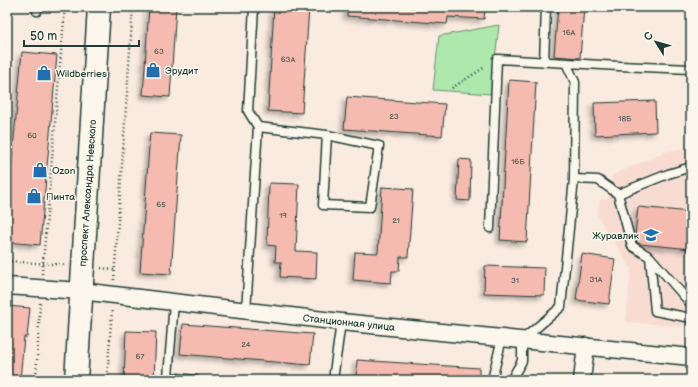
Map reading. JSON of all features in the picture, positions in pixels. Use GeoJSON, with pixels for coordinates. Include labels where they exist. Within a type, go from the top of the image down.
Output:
{"type":"FeatureCollection","features":[{"type":"Feature","properties":{"kind":"main road","name":"проспект Александра Невского"},"geometry":{"type":"LineString","coordinates":[[76,380],[99,7]]}},
{"type":"Feature","properties":{"kind":"street","name":"Станционная улица"},"geometry":{"type":"LineString","coordinates":[[7,286],[112,294],[341,322],[691,357]]}},
{"type":"Feature","properties":{"kind":"street"},"geometry":{"type":"LineString","coordinates":[[582,380],[586,346]]}},
{"type":"Feature","properties":{"kind":"lane"},"geometry":{"type":"LineString","coordinates":[[246,311],[258,127],[248,111],[254,7]]}},
{"type":"Feature","properties":{"kind":"lane"},"geometry":{"type":"LineString","coordinates":[[544,62],[546,7]]}},
{"type":"Feature","properties":{"kind":"lane"},"geometry":{"type":"LineString","coordinates":[[490,228],[497,59],[691,69]]}},
{"type":"Feature","properties":{"kind":"lane"},"geometry":{"type":"LineString","coordinates":[[511,380],[522,361],[522,340],[561,306],[574,179],[575,82],[566,63]]}},
{"type":"Feature","properties":{"kind":"lane"},"geometry":{"type":"LineString","coordinates":[[258,127],[327,136],[379,146],[370,207],[323,205],[327,136]]}},
{"type":"Feature","properties":{"kind":"lane"},"geometry":{"type":"LineString","coordinates":[[618,194],[668,174],[691,167]]}},
{"type":"Feature","properties":{"kind":"lane"},"geometry":{"type":"LineString","coordinates":[[574,179],[598,180],[618,194],[632,246],[650,257],[691,304]]}},
{"type":"Feature","properties":{"kind":"lane"},"geometry":{"type":"LineString","coordinates":[[650,257],[655,311],[691,318]]}},
{"type":"Feature","properties":{"kind":"lane"},"geometry":{"type":"LineString","coordinates":[[174,302],[168,377],[195,380]]}},
{"type":"Feature","properties":{"kind":"lane"},"geometry":{"type":"LineString","coordinates":[[334,380],[341,322]]}},
{"type":"Feature","properties":{"kind":"lane"},"geometry":{"type":"LineString","coordinates":[[492,380],[502,338]]}},
{"type":"Feature","properties":{"kind":"path"},"geometry":{"type":"LineString","coordinates":[[36,380],[41,288],[65,7]]}},
{"type":"Feature","properties":{"kind":"path"},"geometry":{"type":"LineString","coordinates":[[107,380],[133,7]]}},
{"type":"Feature","properties":{"kind":"path"},"geometry":{"type":"LineString","coordinates":[[452,88],[497,59]]}},
{"type":"Feature","properties":{"kind":"path"},"geometry":{"type":"LineString","coordinates":[[7,261],[82,266],[114,270]]}},
{"type":"Feature","properties":{"kind":"shaded area"},"geometry":{"type":"Polygon","coordinates":[[[691,148],[691,327],[626,322],[631,269],[597,215],[600,199],[608,198],[612,175],[670,150],[691,148]]]}},
{"type":"Feature","properties":{"kind":"green space"},"geometry":{"type":"Polygon","coordinates":[[[499,25],[491,94],[433,90],[439,36],[499,25]]]}},
{"type":"Feature","properties":{"kind":"building"},"geometry":{"type":"Polygon","coordinates":[[[149,7],[176,7],[170,97],[143,95],[149,7]]]}},
{"type":"Feature","properties":{"kind":"building"},"geometry":{"type":"Polygon","coordinates":[[[274,7],[309,7],[302,113],[268,111],[274,7]]]}},
{"type":"Feature","properties":{"kind":"building"},"geometry":{"type":"Polygon","coordinates":[[[347,7],[485,7],[484,19],[448,17],[447,24],[347,16],[347,7]]]}},
{"type":"Feature","properties":{"kind":"building"},"geometry":{"type":"Polygon","coordinates":[[[558,7],[584,7],[580,58],[554,56],[558,7]]]}},
{"type":"Feature","properties":{"kind":"building"},"geometry":{"type":"Polygon","coordinates":[[[22,52],[57,55],[40,245],[7,242],[7,214],[22,52]]]}},
{"type":"Feature","properties":{"kind":"building"},"geometry":{"type":"Polygon","coordinates":[[[509,80],[536,82],[527,242],[500,240],[509,80]]]}},
{"type":"Feature","properties":{"kind":"building"},"geometry":{"type":"Polygon","coordinates":[[[347,97],[445,104],[442,136],[344,129],[347,97]]]}},
{"type":"Feature","properties":{"kind":"building"},"geometry":{"type":"Polygon","coordinates":[[[655,101],[656,132],[595,135],[594,103],[655,101]]]}},
{"type":"Feature","properties":{"kind":"building"},"geometry":{"type":"Polygon","coordinates":[[[150,133],[181,135],[171,274],[140,272],[150,133]]]}},
{"type":"Feature","properties":{"kind":"building"},"geometry":{"type":"Polygon","coordinates":[[[459,159],[471,160],[470,201],[457,200],[459,159]]]}},
{"type":"Feature","properties":{"kind":"building"},"geometry":{"type":"Polygon","coordinates":[[[269,183],[299,184],[296,251],[317,252],[316,279],[280,277],[281,262],[275,262],[276,246],[267,245],[269,183]]]}},
{"type":"Feature","properties":{"kind":"building"},"geometry":{"type":"Polygon","coordinates":[[[382,187],[413,189],[408,257],[400,257],[399,271],[392,271],[391,283],[353,280],[355,252],[378,253],[382,187]]]}},
{"type":"Feature","properties":{"kind":"building","name":"Журавлик"},"geometry":{"type":"Polygon","coordinates":[[[638,207],[691,212],[691,249],[640,244],[637,242],[635,236],[638,207]]]}},
{"type":"Feature","properties":{"kind":"building"},"geometry":{"type":"Polygon","coordinates":[[[582,254],[615,259],[609,304],[576,300],[582,254]]]}},
{"type":"Feature","properties":{"kind":"building"},"geometry":{"type":"Polygon","coordinates":[[[485,266],[545,268],[544,295],[484,293],[485,266]]]}},
{"type":"Feature","properties":{"kind":"building"},"geometry":{"type":"Polygon","coordinates":[[[7,306],[30,308],[27,337],[24,337],[20,380],[7,380],[7,306]]]}},
{"type":"Feature","properties":{"kind":"building"},"geometry":{"type":"Polygon","coordinates":[[[183,324],[313,334],[310,365],[180,354],[183,324]]]}},
{"type":"Feature","properties":{"kind":"building"},"geometry":{"type":"Polygon","coordinates":[[[126,331],[156,332],[154,380],[124,380],[126,331]]]}},
{"type":"Feature","properties":{"kind":"building"},"geometry":{"type":"Polygon","coordinates":[[[357,360],[479,368],[479,380],[356,380],[357,360]]]}},
{"type":"Feature","properties":{"kind":"place","name":"Эрудит"},"geometry":{"type":"Point","coordinates":[153,70]}},
{"type":"Feature","properties":{"kind":"place","name":"Wildberries"},"geometry":{"type":"Point","coordinates":[44,73]}},
{"type":"Feature","properties":{"kind":"place","name":"Ozon"},"geometry":{"type":"Point","coordinates":[40,170]}},
{"type":"Feature","properties":{"kind":"place","name":"Пинта"},"geometry":{"type":"Point","coordinates":[34,196]}},
{"type":"Feature","properties":{"kind":"place","name":"Журавлик"},"geometry":{"type":"Point","coordinates":[651,235]}}]}
